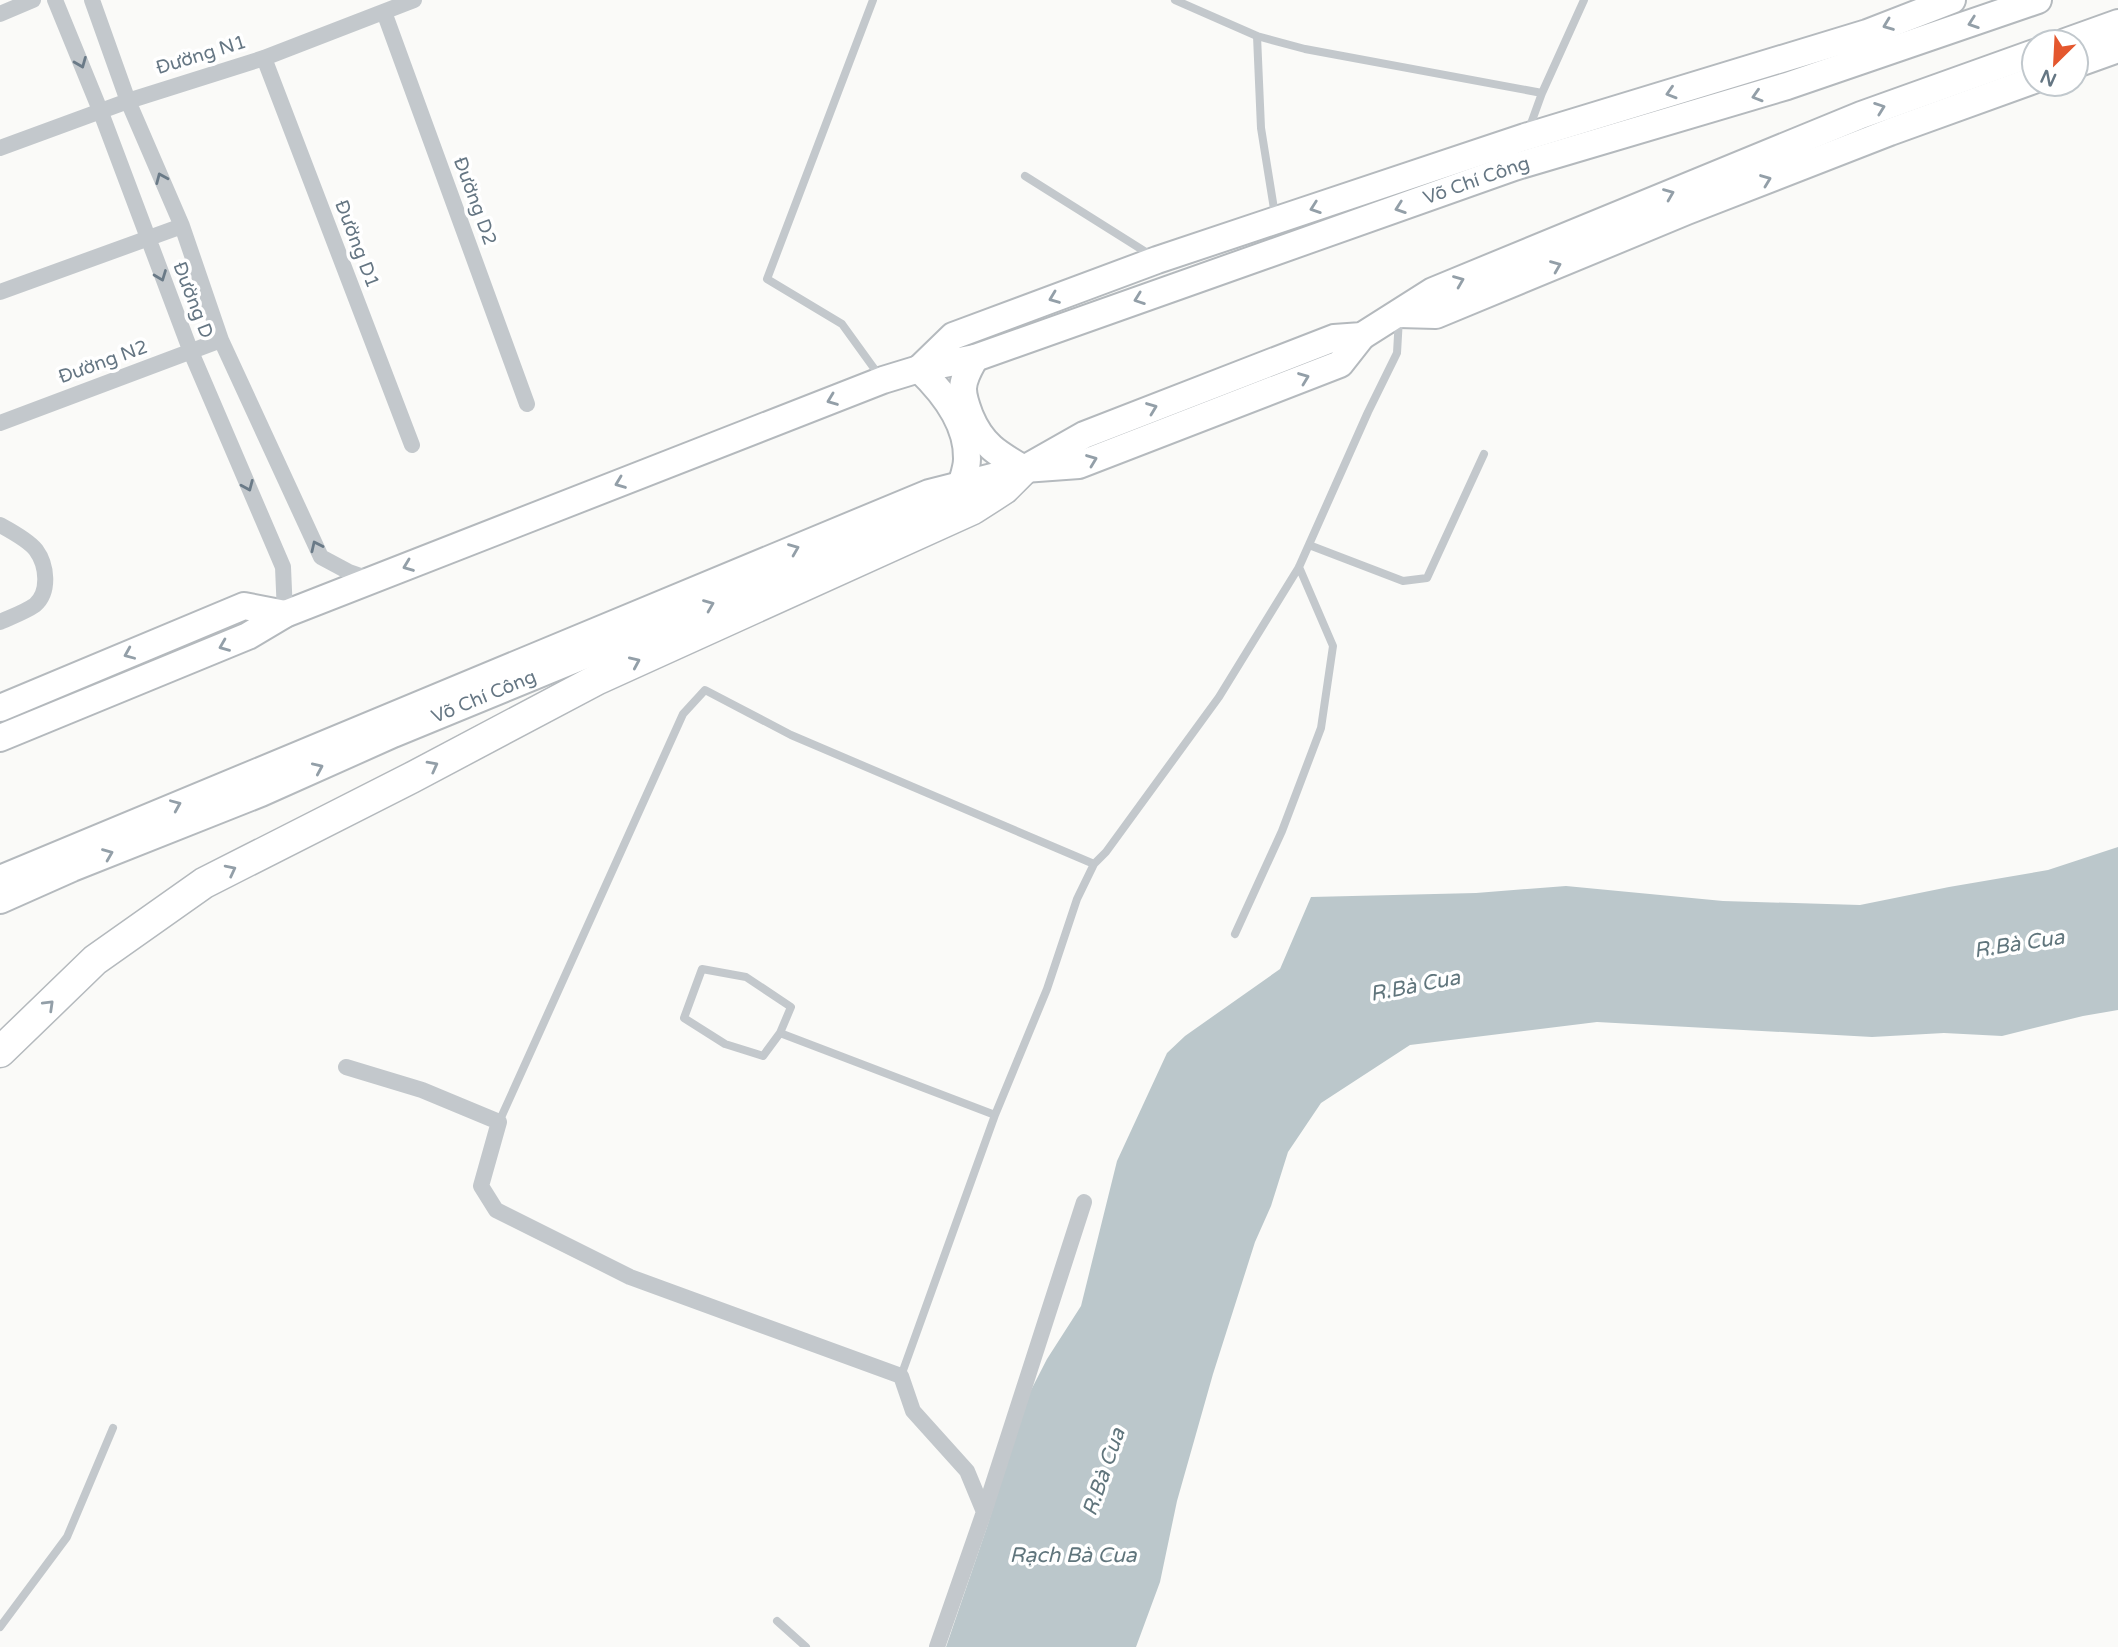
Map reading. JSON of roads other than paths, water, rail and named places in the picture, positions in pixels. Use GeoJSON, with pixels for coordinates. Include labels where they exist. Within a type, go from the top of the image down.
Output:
{"type":"FeatureCollection","features":[{"type":"Feature","properties":{"kind":"highway"},"geometry":{"type":"LineString","coordinates":[[0,1052],[95,960],[204,884],[598,679],[973,509],[1004,489],[1024,468]]}},
{"type":"Feature","properties":{"kind":"main road","name":"Võ Chí Công"},"geometry":{"type":"LineString","coordinates":[[0,738],[248,636],[285,614],[883,380],[919,369],[975,358],[1281,250],[1520,151],[1867,33],[1952,0]]}},
{"type":"Feature","properties":{"kind":"main road","name":"Võ Chí Công"},"geometry":{"type":"LineString","coordinates":[[919,369],[953,336],[1157,260],[1276,221],[1520,151],[1787,86],[2038,0]]}},
{"type":"Feature","properties":{"kind":"main road"},"geometry":{"type":"LineString","coordinates":[[2090,47],[2118,23]]}},
{"type":"Feature","properties":{"kind":"main road","name":"Võ Chí Công"},"geometry":{"type":"LineString","coordinates":[[0,879],[916,499],[1024,468],[1084,435],[1109,425],[1334,338],[1362,336],[1433,291],[1849,120],[2020,58]]}},
{"type":"Feature","properties":{"kind":"main road"},"geometry":{"type":"LineString","coordinates":[[1399,314],[1436,315],[1687,211],[2020,85]]}},
{"type":"Feature","properties":{"kind":"main road"},"geometry":{"type":"LineString","coordinates":[[1276,221],[1281,250]]}},
{"type":"Feature","properties":{"kind":"main road"},"geometry":{"type":"LineString","coordinates":[[1157,260],[1168,289]]}},
{"type":"Feature","properties":{"kind":"main road"},"geometry":{"type":"LineString","coordinates":[[975,358],[963,388],[974,424],[984,442],[1024,468]]}},
{"type":"Feature","properties":{"kind":"main road"},"geometry":{"type":"LineString","coordinates":[[919,369],[939,387],[952,407],[960,427],[968,461],[961,486]]}},
{"type":"Feature","properties":{"kind":"main road","name":"Võ Chí Công"},"geometry":{"type":"LineString","coordinates":[[0,900],[72,868],[261,793],[393,734],[931,513],[951,500],[961,486]]}},
{"type":"Feature","properties":{"kind":"main road"},"geometry":{"type":"LineString","coordinates":[[0,708],[244,607],[285,614]]}},
{"type":"Feature","properties":{"kind":"street"},"geometry":{"type":"LineString","coordinates":[[0,14],[33,0]]}},
{"type":"Feature","properties":{"kind":"street","name":"Đường D"},"geometry":{"type":"LineString","coordinates":[[55,0],[100,110],[191,352],[283,567],[285,614]]}},
{"type":"Feature","properties":{"kind":"street","name":"Đường D"},"geometry":{"type":"LineString","coordinates":[[92,0],[128,100],[182,226],[221,340],[321,557],[349,572],[372,580]]}},
{"type":"Feature","properties":{"kind":"street","name":"Đường N1"},"geometry":{"type":"LineString","coordinates":[[0,148],[128,100],[264,58],[414,0]]}},
{"type":"Feature","properties":{"kind":"street","name":"Đường D2"},"geometry":{"type":"LineString","coordinates":[[384,12],[527,404]]}},
{"type":"Feature","properties":{"kind":"street","name":"Đường D1"},"geometry":{"type":"LineString","coordinates":[[264,58],[412,445]]}},
{"type":"Feature","properties":{"kind":"street"},"geometry":{"type":"LineString","coordinates":[[0,292],[182,226]]}},
{"type":"Feature","properties":{"kind":"street","name":"Đường N2"},"geometry":{"type":"LineString","coordinates":[[0,423],[221,340]]}},
{"type":"Feature","properties":{"kind":"street"},"geometry":{"type":"LineString","coordinates":[[0,525],[36,550],[44,570],[45,591],[35,605],[0,622]]}},
{"type":"Feature","properties":{"kind":"street"},"geometry":{"type":"LineString","coordinates":[[346,1067],[422,1090],[499,1122],[481,1186],[496,1210],[631,1276],[901,1377],[913,1411],[967,1471],[984,1512]]}},
{"type":"Feature","properties":{"kind":"street"},"geometry":{"type":"LineString","coordinates":[[937,1647],[984,1512],[1084,1202]]}},
{"type":"Feature","properties":{"kind":"lane"},"geometry":{"type":"LineString","coordinates":[[873,0],[767,279],[842,324],[883,380]]}},
{"type":"Feature","properties":{"kind":"lane"},"geometry":{"type":"LineString","coordinates":[[1175,0],[1257,36],[1305,49],[1542,93]]}},
{"type":"Feature","properties":{"kind":"lane"},"geometry":{"type":"LineString","coordinates":[[1520,151],[1542,93],[1584,0]]}},
{"type":"Feature","properties":{"kind":"lane"},"geometry":{"type":"LineString","coordinates":[[1257,36],[1261,128],[1276,221]]}},
{"type":"Feature","properties":{"kind":"lane"},"geometry":{"type":"LineString","coordinates":[[1025,176],[1157,260]]}},
{"type":"Feature","properties":{"kind":"lane"},"geometry":{"type":"LineString","coordinates":[[901,1377],[995,1115],[1047,989],[1077,899],[1094,864],[1106,852],[1219,697],[1299,567],[1397,353],[1399,314]]}},
{"type":"Feature","properties":{"kind":"lane"},"geometry":{"type":"LineString","coordinates":[[1309,545],[1403,581],[1427,578],[1484,454]]}},
{"type":"Feature","properties":{"kind":"lane"},"geometry":{"type":"LineString","coordinates":[[1235,934],[1282,831],[1321,728],[1333,646],[1299,567]]}},
{"type":"Feature","properties":{"kind":"lane"},"geometry":{"type":"LineString","coordinates":[[499,1122],[683,715],[705,690],[791,735],[1094,864]]}},
{"type":"Feature","properties":{"kind":"lane"},"geometry":{"type":"LineString","coordinates":[[702,969],[746,977],[791,1007],[780,1033],[763,1056],[725,1044],[684,1018],[702,969]]}},
{"type":"Feature","properties":{"kind":"lane"},"geometry":{"type":"LineString","coordinates":[[780,1033],[995,1115]]}},
{"type":"Feature","properties":{"kind":"lane"},"geometry":{"type":"LineString","coordinates":[[0,1627],[67,1537],[113,1428]]}},
{"type":"Feature","properties":{"kind":"lane"},"geometry":{"type":"LineString","coordinates":[[777,1621],[806,1647]]}},
{"type":"Feature","properties":{"kind":"water","name":"Rạch Bà Cua"},"geometry":{"type":"Polygon","coordinates":[[[2118,847],[2118,1010],[2002,1036],[1944,1033],[1872,1037],[1597,1022],[1410,1045],[1321,1103],[1288,1152],[1271,1206],[1255,1242],[1213,1374],[1177,1501],[1160,1582],[1136,1647],[946,1647],[1028,1396],[1047,1359],[1081,1306],[1117,1161],[1167,1053],[1185,1036],[1280,969],[1311,897],[1476,893],[1566,886],[1723,901],[1860,905],[2048,870],[2118,847]]]}},
{"type":"Feature","properties":{"kind":"water label","name":"R.Bà Cua"},"geometry":{"type":"Point","coordinates":[2019,944]}},
{"type":"Feature","properties":{"kind":"water label","name":"R.Bà Cua"},"geometry":{"type":"Point","coordinates":[1415,986]}},
{"type":"Feature","properties":{"kind":"water label","name":"R.Bà Cua"},"geometry":{"type":"Point","coordinates":[1104,1472]}}]}
